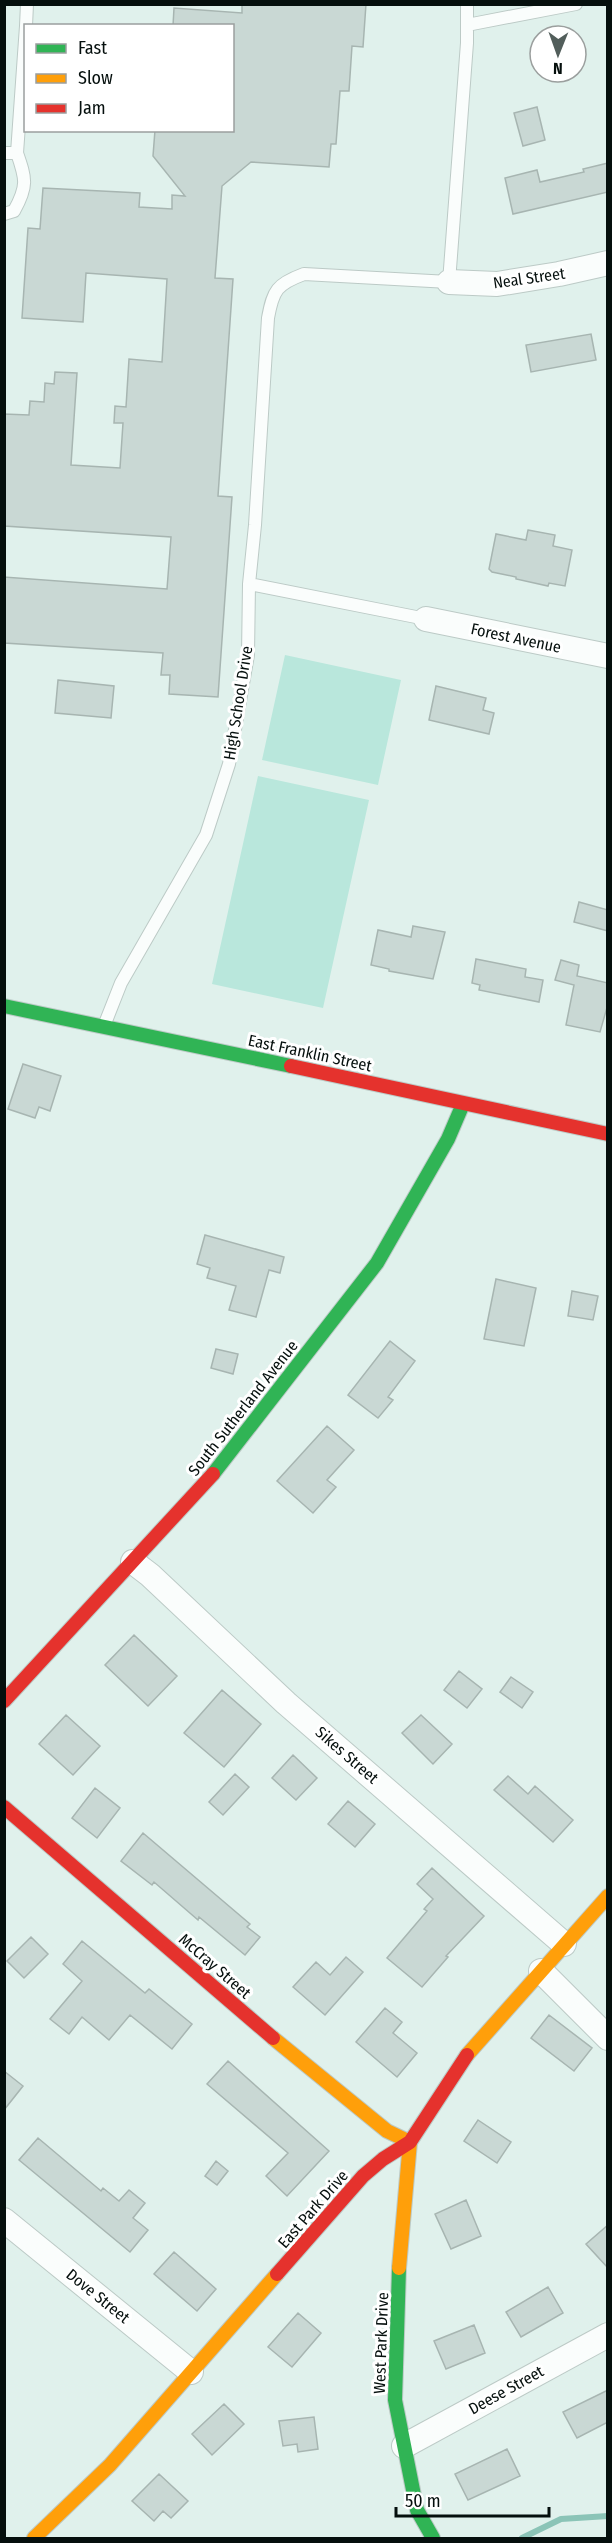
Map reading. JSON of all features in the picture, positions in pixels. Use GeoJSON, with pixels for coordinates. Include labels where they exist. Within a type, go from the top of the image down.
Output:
{"type":"FeatureCollection","features":[{"type":"Feature","properties":{"kind":"street","name":"Neal Street"},"geometry":{"type":"LineString","coordinates":[[449,282],[497,284],[608,263]]}},
{"type":"Feature","properties":{"kind":"street","name":"Forest Avenue"},"geometry":{"type":"LineString","coordinates":[[426,619],[608,656]]}},
{"type":"Feature","properties":{"kind":"street","name":"East Franklin Street"},"geometry":{"type":"LineString","coordinates":[[4,1006],[608,1134]]}},
{"type":"Feature","properties":{"kind":"street","name":"South Sutherland Avenue"},"geometry":{"type":"LineString","coordinates":[[4,1701],[205,1485],[377,1263],[448,1139],[464,1104]]}},
{"type":"Feature","properties":{"kind":"street","name":"Sikes Street"},"geometry":{"type":"LineString","coordinates":[[133,1562],[150,1575],[286,1702],[564,1944]]}},
{"type":"Feature","properties":{"kind":"street","name":"McCray Street"},"geometry":{"type":"LineString","coordinates":[[4,1807],[275,2040],[387,2131],[410,2142]]}},
{"type":"Feature","properties":{"kind":"street","name":"East Park Drive"},"geometry":{"type":"LineString","coordinates":[[34,2538],[110,2465],[363,2176],[383,2159],[410,2142],[470,2051],[608,1896]]}},
{"type":"Feature","properties":{"kind":"street"},"geometry":{"type":"LineString","coordinates":[[541,1971],[608,2038]]}},
{"type":"Feature","properties":{"kind":"street","name":"West Park Drive"},"geometry":{"type":"LineString","coordinates":[[410,2142],[400,2247],[395,2400],[417,2510],[433,2538]]}},
{"type":"Feature","properties":{"kind":"street","name":"Dove Street"},"geometry":{"type":"LineString","coordinates":[[4,2220],[191,2372]]}},
{"type":"Feature","properties":{"kind":"street","name":"Deese Street"},"geometry":{"type":"LineString","coordinates":[[404,2446],[608,2335]]}},
{"type":"Feature","properties":{"kind":"lane"},"geometry":{"type":"LineString","coordinates":[[26,24],[27,4]]}},
{"type":"Feature","properties":{"kind":"lane"},"geometry":{"type":"LineString","coordinates":[[449,282],[467,4]]}},
{"type":"Feature","properties":{"kind":"lane"},"geometry":{"type":"LineString","coordinates":[[467,25],[576,4]]}},
{"type":"Feature","properties":{"kind":"lane"},"geometry":{"type":"LineString","coordinates":[[4,214],[14,211],[23,195],[26,179],[11,153],[24,43]]}},
{"type":"Feature","properties":{"kind":"lane","name":"High School Drive"},"geometry":{"type":"LineString","coordinates":[[103,1028],[121,983],[206,835],[229,764],[248,655],[249,584],[268,318],[272,296],[284,282],[304,274],[449,282]]}},
{"type":"Feature","properties":{"kind":"lane"},"geometry":{"type":"LineString","coordinates":[[249,584],[426,619]]}},
{"type":"Feature","properties":{"kind":"green space"},"geometry":{"type":"Polygon","coordinates":[[[285,655],[401,680],[378,785],[262,760],[285,655]]]}},
{"type":"Feature","properties":{"kind":"green space"},"geometry":{"type":"Polygon","coordinates":[[[258,776],[369,800],[323,1008],[212,984],[258,776]]]}},
{"type":"Feature","properties":{"kind":"building"},"geometry":{"type":"Polygon","coordinates":[[[242,4],[366,4],[363,47],[352,46],[349,91],[340,91],[336,144],[331,144],[329,167],[251,162],[222,186],[215,278],[233,279],[218,496],[232,497],[218,697],[169,694],[170,675],[161,675],[163,653],[4,643],[4,577],[167,589],[171,537],[4,526],[4,414],[29,415],[30,401],[44,402],[45,383],[54,384],[55,372],[77,373],[71,465],[120,468],[123,423],[114,423],[115,406],[126,407],[129,359],[162,362],[167,279],[86,273],[83,322],[22,318],[28,228],[40,229],[43,188],[140,193],[139,207],[172,209],[172,195],[185,196],[153,156],[155,132],[234,132],[234,24],[173,24],[174,8],[242,13],[242,4]]]}},
{"type":"Feature","properties":{"kind":"building"},"geometry":{"type":"Polygon","coordinates":[[[537,107],[545,140],[523,146],[514,113],[537,107]]]}},
{"type":"Feature","properties":{"kind":"building"},"geometry":{"type":"Polygon","coordinates":[[[608,163],[608,192],[513,214],[505,178],[537,170],[540,182],[584,172],[583,169],[608,163]]]}},
{"type":"Feature","properties":{"kind":"building"},"geometry":{"type":"Polygon","coordinates":[[[591,334],[596,360],[531,372],[526,345],[591,334]]]}},
{"type":"Feature","properties":{"kind":"building"},"geometry":{"type":"Polygon","coordinates":[[[528,530],[555,535],[553,546],[572,550],[565,586],[549,583],[548,586],[516,579],[516,577],[492,572],[489,569],[496,534],[526,540],[528,530]]]}},
{"type":"Feature","properties":{"kind":"building"},"geometry":{"type":"Polygon","coordinates":[[[58,680],[114,686],[111,718],[55,713],[58,680]]]}},
{"type":"Feature","properties":{"kind":"building"},"geometry":{"type":"Polygon","coordinates":[[[436,686],[486,698],[483,710],[494,713],[489,734],[429,720],[436,686]]]}},
{"type":"Feature","properties":{"kind":"building"},"geometry":{"type":"Polygon","coordinates":[[[579,902],[608,910],[608,931],[574,922],[579,902]]]}},
{"type":"Feature","properties":{"kind":"building"},"geometry":{"type":"Polygon","coordinates":[[[413,926],[445,932],[433,979],[389,971],[389,969],[371,965],[378,930],[411,937],[413,926]]]}},
{"type":"Feature","properties":{"kind":"building"},"geometry":{"type":"Polygon","coordinates":[[[476,959],[526,969],[525,977],[543,980],[539,1002],[479,990],[480,985],[472,983],[476,959]]]}},
{"type":"Feature","properties":{"kind":"building"},"geometry":{"type":"Polygon","coordinates":[[[561,960],[579,965],[577,976],[608,983],[608,1004],[600,1032],[566,1025],[574,985],[555,980],[561,960]]]}},
{"type":"Feature","properties":{"kind":"building"},"geometry":{"type":"Polygon","coordinates":[[[23,1064],[61,1076],[50,1111],[39,1107],[35,1118],[8,1109],[23,1064]]]}},
{"type":"Feature","properties":{"kind":"building"},"geometry":{"type":"Polygon","coordinates":[[[205,1235],[284,1257],[280,1273],[269,1270],[256,1317],[229,1310],[236,1286],[207,1278],[210,1268],[197,1264],[205,1235]]]}},
{"type":"Feature","properties":{"kind":"building"},"geometry":{"type":"Polygon","coordinates":[[[496,1279],[536,1288],[524,1346],[484,1339],[496,1279]]]}},
{"type":"Feature","properties":{"kind":"building"},"geometry":{"type":"Polygon","coordinates":[[[572,1291],[598,1296],[593,1320],[568,1316],[572,1291]]]}},
{"type":"Feature","properties":{"kind":"building"},"geometry":{"type":"Polygon","coordinates":[[[390,1341],[415,1361],[388,1397],[393,1400],[378,1418],[348,1395],[390,1341]]]}},
{"type":"Feature","properties":{"kind":"building"},"geometry":{"type":"Polygon","coordinates":[[[216,1349],[238,1354],[233,1374],[211,1368],[216,1349]]]}},
{"type":"Feature","properties":{"kind":"building"},"geometry":{"type":"Polygon","coordinates":[[[327,1426],[354,1450],[327,1480],[336,1487],[313,1513],[277,1481],[327,1426]]]}},
{"type":"Feature","properties":{"kind":"building"},"geometry":{"type":"Polygon","coordinates":[[[134,1635],[177,1676],[148,1706],[105,1665],[134,1635]]]}},
{"type":"Feature","properties":{"kind":"building"},"geometry":{"type":"Polygon","coordinates":[[[459,1671],[482,1689],[467,1708],[444,1690],[459,1671]]]}},
{"type":"Feature","properties":{"kind":"building"},"geometry":{"type":"Polygon","coordinates":[[[511,1677],[533,1692],[522,1708],[500,1692],[511,1677]]]}},
{"type":"Feature","properties":{"kind":"building"},"geometry":{"type":"Polygon","coordinates":[[[222,1690],[261,1724],[224,1767],[184,1733],[222,1690]]]}},
{"type":"Feature","properties":{"kind":"building"},"geometry":{"type":"Polygon","coordinates":[[[66,1715],[100,1746],[73,1775],[39,1744],[66,1715]]]}},
{"type":"Feature","properties":{"kind":"building"},"geometry":{"type":"Polygon","coordinates":[[[421,1715],[452,1744],[433,1764],[402,1733],[421,1715]]]}},
{"type":"Feature","properties":{"kind":"building"},"geometry":{"type":"Polygon","coordinates":[[[293,1755],[317,1778],[296,1800],[272,1778],[293,1755]]]}},
{"type":"Feature","properties":{"kind":"building"},"geometry":{"type":"Polygon","coordinates":[[[235,1774],[249,1787],[223,1815],[209,1802],[235,1774]]]}},
{"type":"Feature","properties":{"kind":"building"},"geometry":{"type":"Polygon","coordinates":[[[508,1776],[528,1794],[535,1786],[573,1820],[553,1842],[494,1790],[508,1776]]]}},
{"type":"Feature","properties":{"kind":"building"},"geometry":{"type":"Polygon","coordinates":[[[95,1788],[120,1808],[97,1838],[72,1818],[95,1788]]]}},
{"type":"Feature","properties":{"kind":"building"},"geometry":{"type":"Polygon","coordinates":[[[348,1801],[375,1824],[355,1847],[328,1824],[348,1801]]]}},
{"type":"Feature","properties":{"kind":"building"},"geometry":{"type":"Polygon","coordinates":[[[143,1833],[250,1924],[247,1927],[260,1937],[245,1955],[199,1917],[198,1920],[154,1882],[152,1885],[121,1861],[143,1833]]]}},
{"type":"Feature","properties":{"kind":"building"},"geometry":{"type":"Polygon","coordinates":[[[432,1868],[484,1916],[446,1956],[448,1957],[422,1987],[387,1958],[427,1911],[424,1909],[433,1899],[417,1884],[432,1868]]]}},
{"type":"Feature","properties":{"kind":"building"},"geometry":{"type":"Polygon","coordinates":[[[31,1937],[48,1954],[24,1978],[7,1961],[31,1937]]]}},
{"type":"Feature","properties":{"kind":"building"},"geometry":{"type":"Polygon","coordinates":[[[82,1941],[145,1993],[149,1989],[192,2024],[172,2049],[130,2015],[109,2040],[82,2017],[69,2034],[50,2019],[82,1981],[63,1964],[82,1941]]]}},
{"type":"Feature","properties":{"kind":"building"},"geometry":{"type":"Polygon","coordinates":[[[346,1957],[363,1972],[325,2015],[293,1987],[316,1962],[330,1975],[346,1957]]]}},
{"type":"Feature","properties":{"kind":"building"},"geometry":{"type":"Polygon","coordinates":[[[385,2008],[402,2022],[393,2033],[417,2053],[397,2077],[356,2042],[385,2008]]]}},
{"type":"Feature","properties":{"kind":"building"},"geometry":{"type":"Polygon","coordinates":[[[549,2015],[592,2048],[574,2071],[531,2038],[549,2015]]]}},
{"type":"Feature","properties":{"kind":"building"},"geometry":{"type":"Polygon","coordinates":[[[228,2061],[329,2151],[287,2196],[266,2176],[288,2153],[207,2084],[228,2061]]]}},
{"type":"Feature","properties":{"kind":"building"},"geometry":{"type":"Polygon","coordinates":[[[4,2071],[23,2086],[4,2110],[4,2071]]]}},
{"type":"Feature","properties":{"kind":"building"},"geometry":{"type":"Polygon","coordinates":[[[478,2120],[511,2142],[497,2163],[464,2141],[478,2120]]]}},
{"type":"Feature","properties":{"kind":"building"},"geometry":{"type":"Polygon","coordinates":[[[38,2138],[101,2191],[103,2188],[119,2201],[129,2190],[145,2203],[133,2218],[148,2230],[130,2252],[19,2160],[38,2138]]]}},
{"type":"Feature","properties":{"kind":"building"},"geometry":{"type":"Polygon","coordinates":[[[216,2161],[228,2171],[217,2185],[205,2176],[216,2161]]]}},
{"type":"Feature","properties":{"kind":"building"},"geometry":{"type":"Polygon","coordinates":[[[466,2200],[481,2236],[451,2249],[435,2214],[466,2200]]]}},
{"type":"Feature","properties":{"kind":"building"},"geometry":{"type":"Polygon","coordinates":[[[608,2225],[608,2268],[586,2244],[608,2225]]]}},
{"type":"Feature","properties":{"kind":"building"},"geometry":{"type":"Polygon","coordinates":[[[174,2252],[216,2289],[197,2311],[154,2274],[174,2252]]]}},
{"type":"Feature","properties":{"kind":"building"},"geometry":{"type":"Polygon","coordinates":[[[548,2287],[563,2313],[521,2337],[506,2312],[548,2287]]]}},
{"type":"Feature","properties":{"kind":"building"},"geometry":{"type":"Polygon","coordinates":[[[298,2313],[321,2333],[292,2367],[268,2347],[298,2313]]]}},
{"type":"Feature","properties":{"kind":"building"},"geometry":{"type":"Polygon","coordinates":[[[474,2325],[485,2353],[446,2369],[434,2341],[474,2325]]]}},
{"type":"Feature","properties":{"kind":"building"},"geometry":{"type":"Polygon","coordinates":[[[608,2390],[608,2422],[577,2438],[563,2412],[608,2390]]]}},
{"type":"Feature","properties":{"kind":"building"},"geometry":{"type":"Polygon","coordinates":[[[224,2404],[244,2424],[212,2455],[192,2434],[224,2404]]]}},
{"type":"Feature","properties":{"kind":"building"},"geometry":{"type":"Polygon","coordinates":[[[314,2417],[318,2449],[298,2452],[297,2444],[283,2446],[279,2421],[314,2417]]]}},
{"type":"Feature","properties":{"kind":"building"},"geometry":{"type":"Polygon","coordinates":[[[507,2449],[520,2476],[468,2500],[455,2474],[507,2449]]]}},
{"type":"Feature","properties":{"kind":"building"},"geometry":{"type":"Polygon","coordinates":[[[159,2474],[188,2501],[171,2518],[163,2511],[154,2521],[132,2501],[159,2474]]]}},
{"type":"Feature","properties":{"kind":"waterway"},"geometry":{"type":"LineString","coordinates":[[522,2538],[561,2519],[608,2516]]}},
{"type":"Feature","properties":{"kind":"traffic: fast"},"geometry":{"type":"LineString","coordinates":[[4,1006],[291,1066]]}},
{"type":"Feature","properties":{"kind":"traffic: fast"},"geometry":{"type":"LineString","coordinates":[[213,1474],[377,1263],[448,1139],[463,1104]]}},
{"type":"Feature","properties":{"kind":"traffic: fast"},"geometry":{"type":"LineString","coordinates":[[399,2268],[395,2400],[417,2510],[433,2538]]}},
{"type":"Feature","properties":{"kind":"traffic: slow"},"geometry":{"type":"LineString","coordinates":[[467,2055],[608,1896]]}},
{"type":"Feature","properties":{"kind":"traffic: slow"},"geometry":{"type":"LineString","coordinates":[[273,2038],[387,2131],[410,2142],[399,2268]]}},
{"type":"Feature","properties":{"kind":"traffic: slow"},"geometry":{"type":"LineString","coordinates":[[34,2538],[110,2465],[277,2274]]}},
{"type":"Feature","properties":{"kind":"traffic: jam"},"geometry":{"type":"LineString","coordinates":[[291,1066],[608,1134]]}},
{"type":"Feature","properties":{"kind":"traffic: jam"},"geometry":{"type":"LineString","coordinates":[[4,1701],[213,1474]]}},
{"type":"Feature","properties":{"kind":"traffic: jam"},"geometry":{"type":"LineString","coordinates":[[4,1807],[273,2038]]}},
{"type":"Feature","properties":{"kind":"traffic: jam"},"geometry":{"type":"LineString","coordinates":[[277,2274],[363,2176],[383,2159],[410,2142],[467,2055]]}}]}
